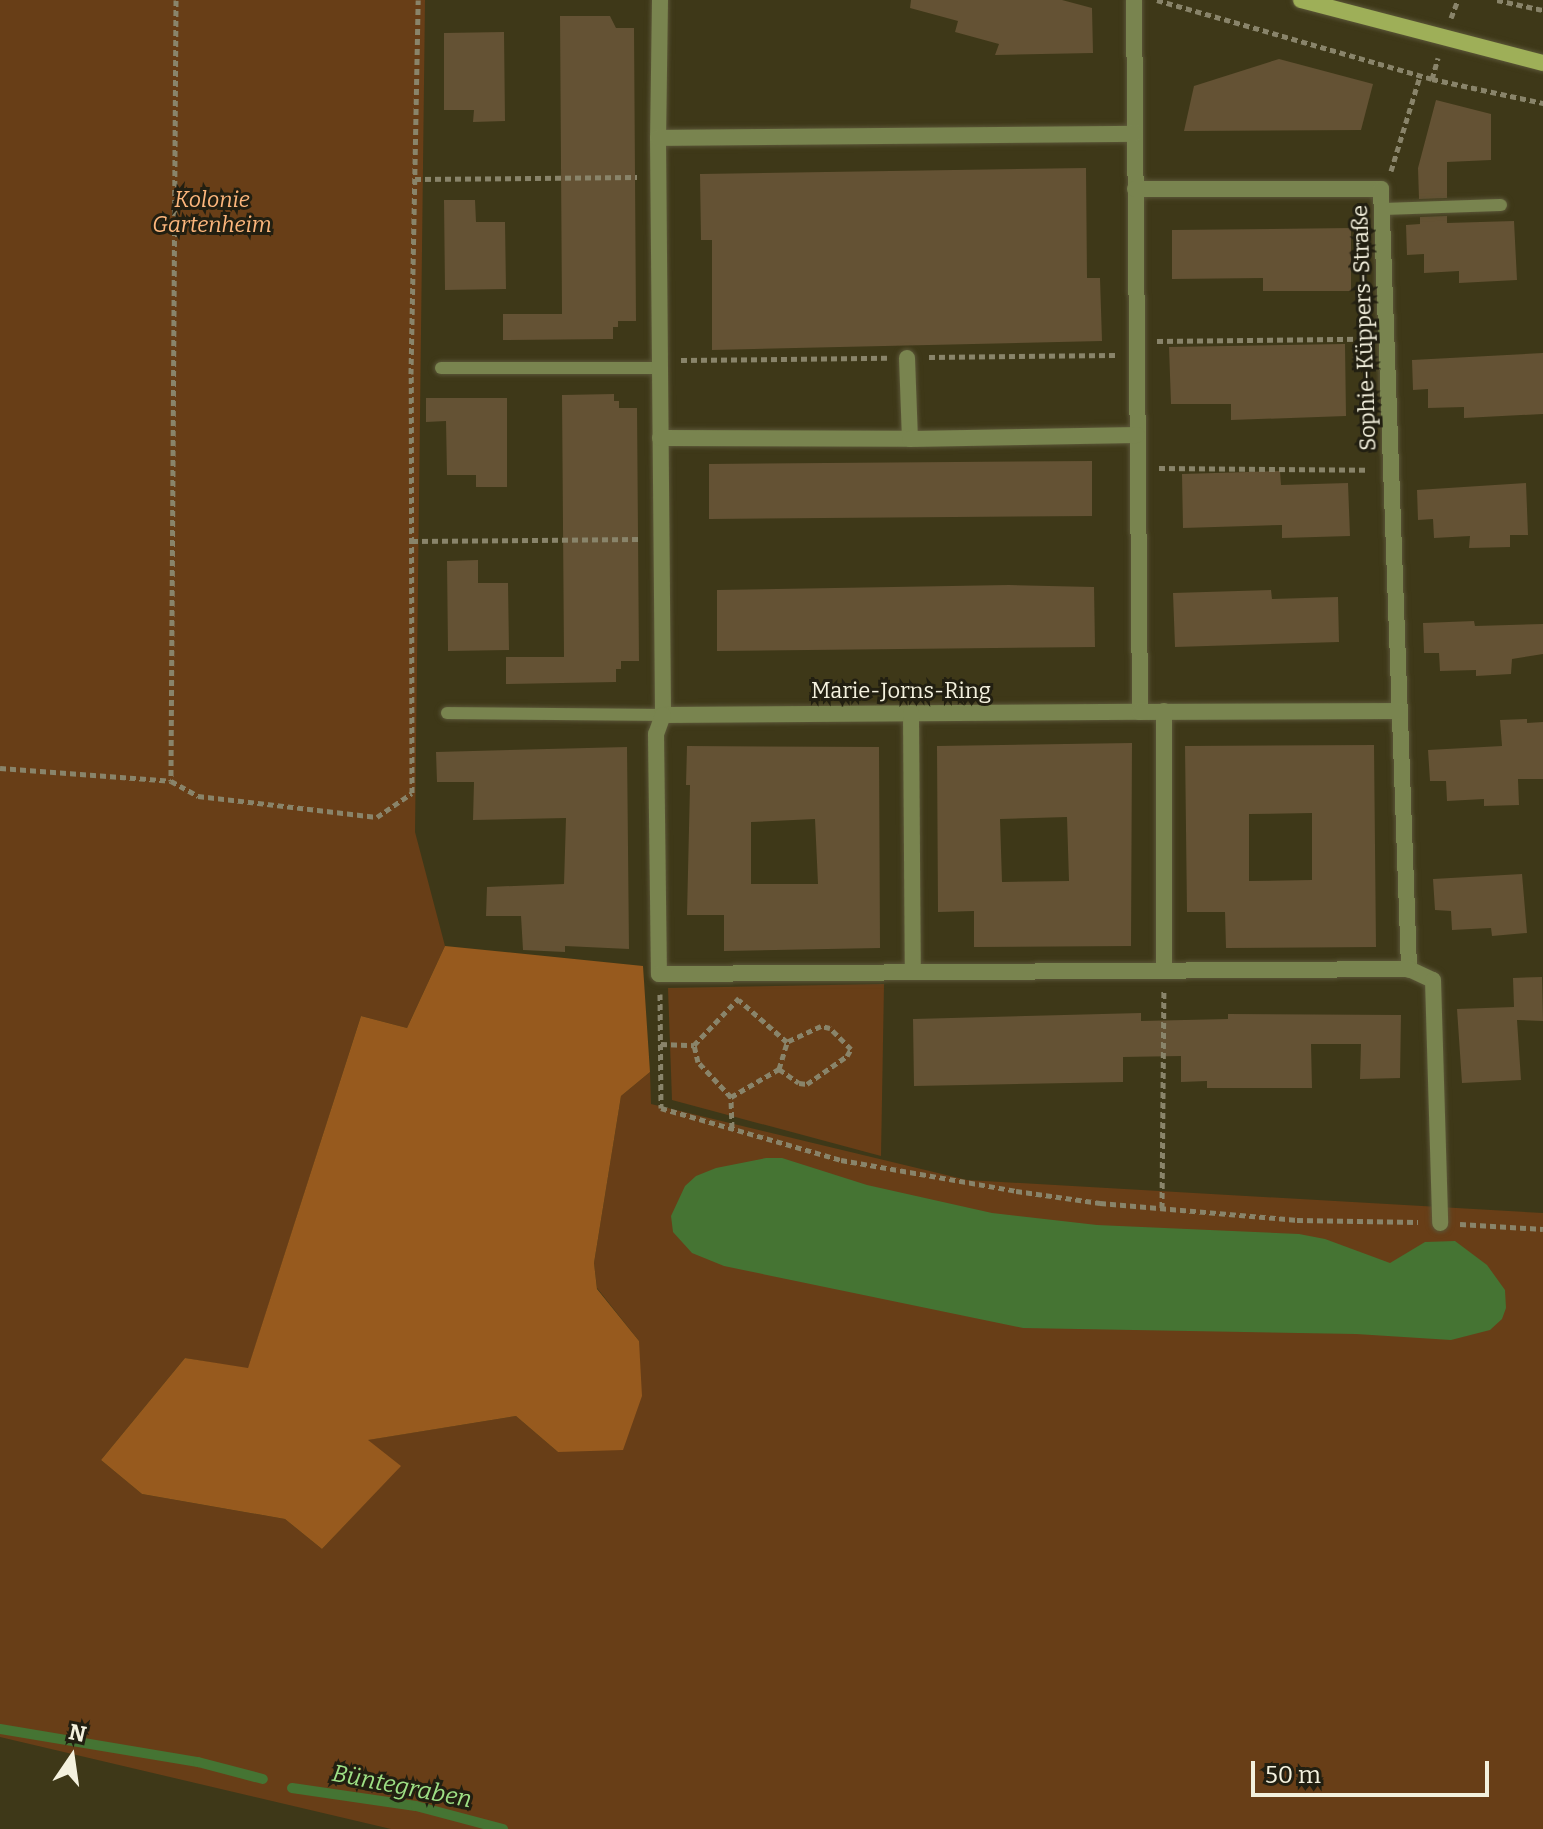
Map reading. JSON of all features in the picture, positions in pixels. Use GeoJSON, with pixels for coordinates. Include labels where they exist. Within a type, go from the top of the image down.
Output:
{"type":"FeatureCollection","features":[{"type":"Feature","properties":{"kind":"street"},"geometry":{"type":"LineString","coordinates":[[660,0],[658,176],[663,715],[656,734],[659,974],[1409,969],[1433,980],[1440,1223]]}},
{"type":"Feature","properties":{"kind":"street"},"geometry":{"type":"LineString","coordinates":[[1134,0],[1140,712],[1398,711]]}},
{"type":"Feature","properties":{"kind":"street"},"geometry":{"type":"LineString","coordinates":[[1301,0],[1543,63]]}},
{"type":"Feature","properties":{"kind":"street"},"geometry":{"type":"LineString","coordinates":[[658,138],[1135,134]]}},
{"type":"Feature","properties":{"kind":"street","name":"Sophie-Küppers-Straße"},"geometry":{"type":"LineString","coordinates":[[1135,189],[1381,189],[1409,969]]}},
{"type":"Feature","properties":{"kind":"street"},"geometry":{"type":"LineString","coordinates":[[907,358],[910,439]]}},
{"type":"Feature","properties":{"kind":"street"},"geometry":{"type":"LineString","coordinates":[[660,438],[910,439],[1137,435]]}},
{"type":"Feature","properties":{"kind":"street"},"geometry":{"type":"LineString","coordinates":[[1164,711],[1164,970]]}},
{"type":"Feature","properties":{"kind":"street","name":"Marie-Jorns-Ring"},"geometry":{"type":"LineString","coordinates":[[663,715],[1140,712]]}},
{"type":"Feature","properties":{"kind":"street"},"geometry":{"type":"LineString","coordinates":[[911,713],[913,972]]}},
{"type":"Feature","properties":{"kind":"lane"},"geometry":{"type":"LineString","coordinates":[[1382,209],[1501,205]]}},
{"type":"Feature","properties":{"kind":"lane"},"geometry":{"type":"LineString","coordinates":[[441,368],[660,368]]}},
{"type":"Feature","properties":{"kind":"lane"},"geometry":{"type":"LineString","coordinates":[[447,713],[663,715]]}},
{"type":"Feature","properties":{"kind":"path"},"geometry":{"type":"LineString","coordinates":[[171,781],[176,0]]}},
{"type":"Feature","properties":{"kind":"path"},"geometry":{"type":"LineString","coordinates":[[0,768],[171,781],[198,796],[377,817],[412,793],[418,0]]}},
{"type":"Feature","properties":{"kind":"path"},"geometry":{"type":"LineString","coordinates":[[1156,0],[1420,76],[1543,103]]}},
{"type":"Feature","properties":{"kind":"path"},"geometry":{"type":"LineString","coordinates":[[1497,0],[1543,10]]}},
{"type":"Feature","properties":{"kind":"path"},"geometry":{"type":"LineString","coordinates":[[1381,189],[1394,165],[1420,76]]}},
{"type":"Feature","properties":{"kind":"path"},"geometry":{"type":"LineString","coordinates":[[415,179],[658,176]]}},
{"type":"Feature","properties":{"kind":"path"},"geometry":{"type":"LineString","coordinates":[[1136,341],[1386,338]]}},
{"type":"Feature","properties":{"kind":"path"},"geometry":{"type":"LineString","coordinates":[[1138,467],[1390,470]]}},
{"type":"Feature","properties":{"kind":"path"},"geometry":{"type":"LineString","coordinates":[[412,541],[661,538]]}},
{"type":"Feature","properties":{"kind":"path"},"geometry":{"type":"LineString","coordinates":[[1162,1208],[1164,970]]}},
{"type":"Feature","properties":{"kind":"path"},"geometry":{"type":"LineString","coordinates":[[659,974],[661,1108],[841,1160],[1016,1191],[1162,1208],[1297,1220],[1543,1229]]}},
{"type":"Feature","properties":{"kind":"path"},"geometry":{"type":"LineString","coordinates":[[661,1044],[694,1045],[739,1000],[739,974]]}},
{"type":"Feature","properties":{"kind":"path"},"geometry":{"type":"LineString","coordinates":[[739,1000],[787,1042]]}},
{"type":"Feature","properties":{"kind":"path"},"geometry":{"type":"LineString","coordinates":[[731,1097],[779,1069],[787,1042],[821,1026],[830,1028],[851,1049],[847,1056],[807,1084],[799,1083],[779,1069]]}},
{"type":"Feature","properties":{"kind":"path"},"geometry":{"type":"LineString","coordinates":[[694,1045],[698,1062],[731,1097],[732,1128]]}},
{"type":"Feature","properties":{"kind":"green space","name":"Kolonie Gartenheim"},"geometry":{"type":"Polygon","coordinates":[[[0,0],[425,0],[415,832],[445,946],[407,1028],[361,1016],[248,1369],[185,1358],[101,1460],[142,1494],[285,1519],[322,1549],[400,1466],[367,1440],[516,1416],[558,1452],[639,1341],[597,1288],[594,1263],[621,1096],[650,1072],[651,1104],[967,1180],[1543,1213],[1543,1829],[391,1829],[0,1737],[0,0]]]}},
{"type":"Feature","properties":{"kind":"green space"},"geometry":{"type":"Polygon","coordinates":[[[884,984],[881,1156],[672,1100],[668,988],[884,984]]]}},
{"type":"Feature","properties":{"kind":"shaded area"},"geometry":{"type":"Polygon","coordinates":[[[445,946],[643,966],[650,1072],[621,1096],[594,1263],[597,1289],[639,1341],[642,1396],[623,1450],[558,1452],[516,1416],[368,1440],[401,1466],[322,1549],[285,1519],[142,1494],[101,1460],[185,1358],[248,1368],[361,1016],[407,1028],[445,946]]]}},
{"type":"Feature","properties":{"kind":"shaded area"},"geometry":{"type":"Polygon","coordinates":[[[782,1158],[867,1185],[992,1213],[1097,1225],[1299,1234],[1325,1239],[1390,1263],[1425,1242],[1455,1241],[1487,1265],[1505,1290],[1506,1308],[1502,1319],[1490,1330],[1451,1340],[1356,1334],[1023,1328],[724,1266],[692,1253],[673,1232],[671,1216],[685,1186],[696,1176],[716,1168],[782,1158]]]}},
{"type":"Feature","properties":{"kind":"building"},"geometry":{"type":"Polygon","coordinates":[[[911,0],[1062,0],[1092,8],[1093,53],[995,55],[999,44],[955,32],[958,21],[910,8],[911,0]]]}},
{"type":"Feature","properties":{"kind":"building"},"geometry":{"type":"Polygon","coordinates":[[[560,16],[610,16],[616,28],[634,28],[636,321],[618,321],[618,327],[613,327],[613,339],[503,340],[503,314],[562,314],[560,16]]]}},
{"type":"Feature","properties":{"kind":"building"},"geometry":{"type":"Polygon","coordinates":[[[504,32],[505,121],[473,122],[474,110],[444,110],[444,33],[504,32]]]}},
{"type":"Feature","properties":{"kind":"building"},"geometry":{"type":"Polygon","coordinates":[[[1279,59],[1373,84],[1361,130],[1184,131],[1194,86],[1279,59]]]}},
{"type":"Feature","properties":{"kind":"building"},"geometry":{"type":"Polygon","coordinates":[[[1436,100],[1491,114],[1491,160],[1447,162],[1447,198],[1419,199],[1418,168],[1436,100]]]}},
{"type":"Feature","properties":{"kind":"building"},"geometry":{"type":"Polygon","coordinates":[[[1086,168],[1087,278],[1100,278],[1102,341],[712,350],[712,240],[701,240],[700,174],[1086,168]]]}},
{"type":"Feature","properties":{"kind":"building"},"geometry":{"type":"Polygon","coordinates":[[[444,200],[475,200],[476,222],[505,222],[506,289],[445,290],[444,200]]]}},
{"type":"Feature","properties":{"kind":"building"},"geometry":{"type":"Polygon","coordinates":[[[1447,216],[1447,223],[1514,221],[1517,280],[1459,283],[1459,271],[1424,273],[1424,254],[1407,255],[1406,225],[1420,224],[1420,217],[1447,216]]]}},
{"type":"Feature","properties":{"kind":"building"},"geometry":{"type":"Polygon","coordinates":[[[1351,228],[1351,291],[1263,291],[1263,278],[1172,279],[1172,230],[1351,228]]]}},
{"type":"Feature","properties":{"kind":"building"},"geometry":{"type":"Polygon","coordinates":[[[1345,344],[1346,416],[1231,420],[1231,404],[1171,404],[1169,347],[1345,344]]]}},
{"type":"Feature","properties":{"kind":"building"},"geometry":{"type":"Polygon","coordinates":[[[1543,353],[1543,414],[1464,418],[1464,407],[1428,408],[1428,389],[1413,390],[1412,360],[1543,353]]]}},
{"type":"Feature","properties":{"kind":"building"},"geometry":{"type":"Polygon","coordinates":[[[614,394],[619,408],[637,408],[639,661],[621,661],[621,669],[616,669],[616,682],[506,684],[506,657],[564,657],[562,395],[614,394]]]}},
{"type":"Feature","properties":{"kind":"building"},"geometry":{"type":"Polygon","coordinates":[[[426,398],[507,398],[507,487],[476,487],[476,475],[447,475],[446,421],[426,422],[426,398]]]}},
{"type":"Feature","properties":{"kind":"building"},"geometry":{"type":"Polygon","coordinates":[[[1092,461],[1092,516],[709,519],[709,464],[1092,461]]]}},
{"type":"Feature","properties":{"kind":"building"},"geometry":{"type":"Polygon","coordinates":[[[1280,471],[1281,485],[1348,483],[1350,536],[1282,538],[1282,525],[1183,528],[1182,474],[1280,471]]]}},
{"type":"Feature","properties":{"kind":"building"},"geometry":{"type":"Polygon","coordinates":[[[1526,483],[1528,535],[1510,535],[1510,547],[1469,548],[1470,536],[1434,538],[1433,519],[1418,520],[1417,490],[1526,483]]]}},
{"type":"Feature","properties":{"kind":"building"},"geometry":{"type":"Polygon","coordinates":[[[478,560],[478,583],[508,583],[509,650],[448,651],[447,561],[478,560]]]}},
{"type":"Feature","properties":{"kind":"building"},"geometry":{"type":"Polygon","coordinates":[[[1009,585],[1094,587],[1095,647],[717,651],[717,590],[1009,585]]]}},
{"type":"Feature","properties":{"kind":"building"},"geometry":{"type":"Polygon","coordinates":[[[1271,590],[1272,599],[1338,597],[1339,642],[1175,647],[1173,593],[1271,590]]]}},
{"type":"Feature","properties":{"kind":"building"},"geometry":{"type":"Polygon","coordinates":[[[1474,621],[1475,626],[1543,624],[1543,654],[1512,659],[1511,674],[1476,676],[1476,670],[1440,671],[1439,653],[1424,653],[1423,623],[1474,621]]]}},
{"type":"Feature","properties":{"kind":"building"},"geometry":{"type":"Polygon","coordinates":[[[1527,719],[1527,723],[1543,722],[1543,779],[1518,779],[1519,805],[1484,806],[1484,799],[1447,801],[1446,781],[1430,781],[1428,750],[1502,746],[1500,720],[1527,719]]]}},
{"type":"Feature","properties":{"kind":"building"},"geometry":{"type":"Polygon","coordinates":[[[1132,743],[1131,946],[974,947],[974,911],[938,912],[937,746],[1132,743]],[[1067,817],[1000,819],[1002,882],[1069,881],[1067,817]]]}},
{"type":"Feature","properties":{"kind":"building"},"geometry":{"type":"Polygon","coordinates":[[[1374,745],[1376,947],[1226,948],[1225,912],[1187,912],[1185,746],[1374,745]],[[1312,813],[1249,814],[1249,881],[1312,880],[1312,813]]]}},
{"type":"Feature","properties":{"kind":"building"},"geometry":{"type":"Polygon","coordinates":[[[687,746],[879,747],[880,948],[724,951],[724,915],[687,915],[690,785],[686,785],[687,746]],[[815,819],[751,822],[751,884],[818,884],[815,819]]]}},
{"type":"Feature","properties":{"kind":"building"},"geometry":{"type":"Polygon","coordinates":[[[627,747],[629,949],[565,946],[565,952],[523,950],[521,916],[486,916],[487,887],[564,884],[566,818],[473,820],[474,782],[437,782],[436,752],[627,747]]]}},
{"type":"Feature","properties":{"kind":"building"},"geometry":{"type":"Polygon","coordinates":[[[1522,874],[1527,933],[1492,936],[1491,928],[1452,930],[1451,911],[1435,910],[1433,879],[1522,874]]]}},
{"type":"Feature","properties":{"kind":"building"},"geometry":{"type":"Polygon","coordinates":[[[1542,977],[1543,1021],[1517,1020],[1521,1080],[1462,1083],[1457,1009],[1514,1007],[1513,978],[1542,977]]]}},
{"type":"Feature","properties":{"kind":"building"},"geometry":{"type":"Polygon","coordinates":[[[1141,1013],[1141,1021],[1228,1019],[1228,1014],[1401,1015],[1400,1078],[1360,1079],[1361,1044],[1311,1044],[1312,1088],[1207,1088],[1207,1081],[1181,1082],[1181,1056],[1123,1057],[1123,1082],[914,1086],[913,1019],[1141,1013]]]}},
{"type":"Feature","properties":{"kind":"waterway","name":"Büntegraben"},"geometry":{"type":"LineString","coordinates":[[0,1729],[198,1762],[263,1779]]}},
{"type":"Feature","properties":{"kind":"waterway","name":"Büntegraben"},"geometry":{"type":"LineString","coordinates":[[292,1788],[416,1806],[503,1829]]}}]}
